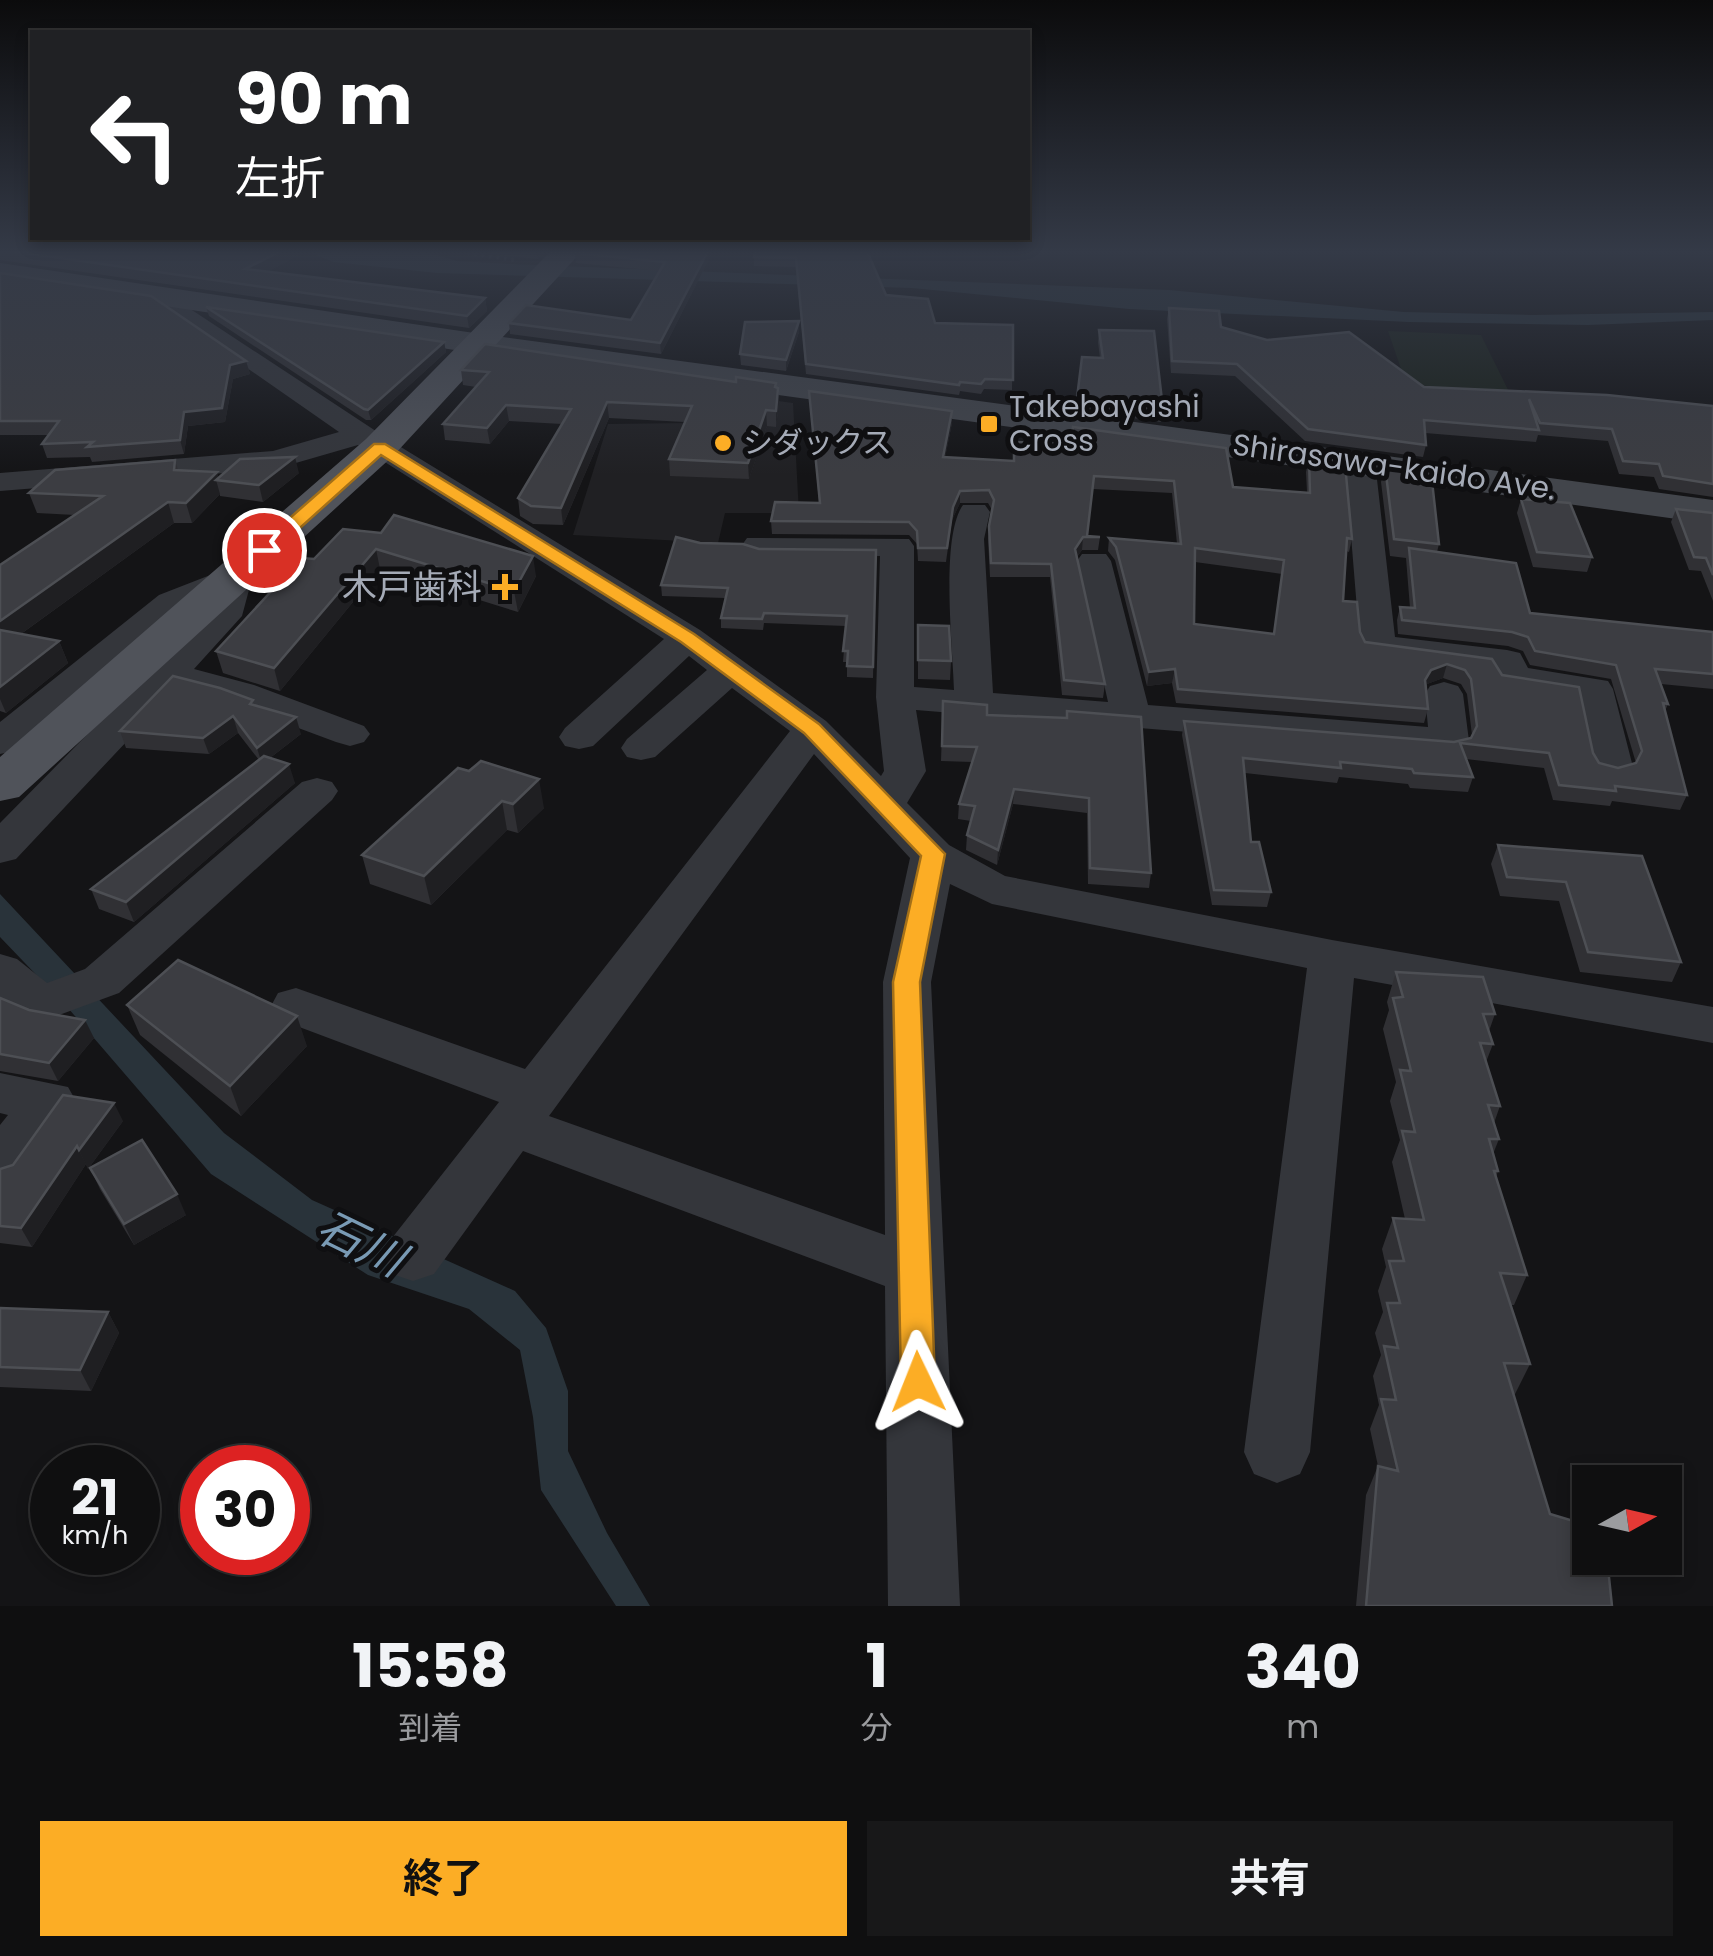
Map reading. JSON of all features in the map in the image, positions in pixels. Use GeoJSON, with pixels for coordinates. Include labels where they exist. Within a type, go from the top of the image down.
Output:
{"type":"FeatureCollection","features":[{"type":"Feature","properties":{"kind":"main road","name":"Shirasawa-kaido Ave."},"geometry":{"type":"LineString","coordinates":[[360,326],[1713,512]]}},
{"type":"Feature","properties":{"kind":"main road"},"geometry":{"type":"LineString","coordinates":[[0,785],[22,744],[236,576],[371,441],[498,326]]}},
{"type":"Feature","properties":{"kind":"street"},"geometry":{"type":"LineString","coordinates":[[204,326],[371,441],[688,638],[812,729],[934,854],[992,889],[1332,957],[1713,1026]]}},
{"type":"Feature","properties":{"kind":"street"},"geometry":{"type":"LineString","coordinates":[[0,482],[274,460],[371,441]]}},
{"type":"Feature","properties":{"kind":"street"},"geometry":{"type":"LineString","coordinates":[[1360,462],[1378,646],[1506,661],[1511,677],[1594,689],[1612,767]]}},
{"type":"Feature","properties":{"kind":"street"},"geometry":{"type":"LineString","coordinates":[[974,512],[967,538],[974,702]]}},
{"type":"Feature","properties":{"kind":"street"},"geometry":{"type":"LineString","coordinates":[[759,545],[898,546],[895,697],[905,771],[885,805]]}},
{"type":"Feature","properties":{"kind":"street"},"geometry":{"type":"LineString","coordinates":[[1094,561],[1131,715]]}},
{"type":"Feature","properties":{"kind":"street"},"geometry":{"type":"LineString","coordinates":[[0,850],[224,616],[236,576]]}},
{"type":"Feature","properties":{"kind":"street"},"geometry":{"type":"LineString","coordinates":[[579,737],[688,638]]}},
{"type":"Feature","properties":{"kind":"street"},"geometry":{"type":"LineString","coordinates":[[641,748],[730,669]]}},
{"type":"Feature","properties":{"kind":"street"},"geometry":{"type":"LineString","coordinates":[[170,674],[240,694],[350,734]]}},
{"type":"Feature","properties":{"kind":"street"},"geometry":{"type":"LineString","coordinates":[[895,697],[1448,741],[1444,694]]}},
{"type":"Feature","properties":{"kind":"street"},"geometry":{"type":"LineString","coordinates":[[412,1256],[812,729]]}},
{"type":"Feature","properties":{"kind":"street"},"geometry":{"type":"LineString","coordinates":[[0,970],[40,1004],[102,981],[317,791]]}},
{"type":"Feature","properties":{"kind":"street"},"geometry":{"type":"LineString","coordinates":[[924,1606],[906,982],[934,854]]}},
{"type":"Feature","properties":{"kind":"street"},"geometry":{"type":"LineString","coordinates":[[1278,1452],[1332,957]]}},
{"type":"Feature","properties":{"kind":"street"},"geometry":{"type":"LineString","coordinates":[[296,1006],[523,1110],[914,1271]]}},
{"type":"Feature","properties":{"kind":"street"},"geometry":{"type":"LineString","coordinates":[[0,1093],[49,1101],[0,1166]]}},
{"type":"Feature","properties":{"kind":"shaded area"},"geometry":{"type":"Polygon","coordinates":[[[1388,331],[1481,335],[1514,402],[1411,398],[1388,331]]]}},
{"type":"Feature","properties":{"kind":"shaded area"},"geometry":{"type":"Polygon","coordinates":[[[705,391],[793,403],[799,513],[725,513],[718,543],[573,535],[608,424],[689,423],[705,391]]]}},
{"type":"Feature","properties":{"kind":"water","name":"石川"},"geometry":{"type":"Polygon","coordinates":[[[0,894],[224,1133],[312,1200],[515,1291],[546,1328],[568,1391],[568,1451],[607,1533],[650,1606],[616,1606],[541,1490],[520,1350],[469,1309],[368,1275],[211,1174],[68,1008],[0,937],[0,894]]]}},
{"type":"Feature","properties":{"kind":"building"},"geometry":{"type":"Polygon","coordinates":[[[0,326],[195,326],[246,361],[230,365],[222,408],[184,412],[180,440],[87,447],[93,442],[42,444],[59,421],[0,421],[0,326]]]}},
{"type":"Feature","properties":{"kind":"building"},"geometry":{"type":"Polygon","coordinates":[[[235,326],[335,326],[444,342],[368,410],[235,326]]]}},
{"type":"Feature","properties":{"kind":"building"},"geometry":{"type":"Polygon","coordinates":[[[531,326],[669,326],[660,343],[531,326]]]}},
{"type":"Feature","properties":{"kind":"building"},"geometry":{"type":"Polygon","coordinates":[[[744,326],[797,326],[786,360],[740,354],[744,326]]]}},
{"type":"Feature","properties":{"kind":"building"},"geometry":{"type":"Polygon","coordinates":[[[802,326],[1013,326],[1013,380],[985,379],[981,384],[959,385],[806,364],[802,326]]]}},
{"type":"Feature","properties":{"kind":"building"},"geometry":{"type":"Polygon","coordinates":[[[1170,326],[1221,326],[1267,340],[1349,332],[1424,387],[1607,395],[1713,406],[1713,484],[1663,476],[1659,464],[1623,461],[1612,429],[1540,423],[1529,399],[1539,430],[1424,420],[1426,445],[1308,429],[1237,364],[1172,361],[1170,326]]]}},
{"type":"Feature","properties":{"kind":"building"},"geometry":{"type":"Polygon","coordinates":[[[1099,330],[1154,331],[1163,409],[1077,398],[1082,357],[1103,358],[1099,330]]]}},
{"type":"Feature","properties":{"kind":"building"},"geometry":{"type":"Polygon","coordinates":[[[485,344],[736,382],[736,377],[776,383],[776,411],[766,410],[748,463],[669,459],[692,406],[607,402],[561,508],[531,506],[518,498],[571,409],[506,405],[487,428],[443,424],[489,372],[461,370],[485,344]]]}},
{"type":"Feature","properties":{"kind":"building"},"geometry":{"type":"Polygon","coordinates":[[[809,391],[952,411],[943,457],[1014,461],[1014,442],[1071,444],[1073,427],[1226,448],[1233,487],[1310,493],[1309,459],[1345,464],[1352,539],[1347,538],[1343,601],[1357,602],[1365,642],[1492,659],[1502,675],[1579,687],[1593,753],[1599,763],[1618,768],[1636,763],[1642,751],[1616,665],[1535,651],[1528,637],[1512,632],[1402,620],[1400,607],[1415,608],[1409,548],[1516,563],[1530,613],[1713,632],[1713,674],[1655,669],[1668,704],[1663,703],[1687,795],[1615,786],[1616,791],[1559,785],[1549,753],[1460,743],[1473,777],[1340,762],[1341,768],[1243,758],[1251,842],[1259,842],[1271,892],[1214,890],[1184,721],[1454,742],[1471,738],[1477,726],[1471,679],[1465,670],[1447,664],[1431,670],[1425,680],[1428,709],[1178,689],[1175,669],[1149,672],[1116,547],[1109,538],[1181,544],[1174,481],[1094,476],[1087,536],[1100,537],[1083,537],[1075,549],[1105,684],[1064,680],[1051,564],[991,563],[989,526],[994,500],[989,490],[960,491],[953,507],[947,548],[918,548],[917,531],[909,522],[771,521],[775,502],[820,503],[809,391]],[[1195,548],[1194,624],[1274,634],[1284,560],[1195,548]]]}},
{"type":"Feature","properties":{"kind":"building"},"geometry":{"type":"Polygon","coordinates":[[[295,457],[259,485],[216,480],[240,459],[295,457]]]}},
{"type":"Feature","properties":{"kind":"building"},"geometry":{"type":"Polygon","coordinates":[[[175,460],[174,470],[217,472],[186,503],[168,502],[0,621],[0,565],[103,496],[29,493],[55,470],[175,460]]]}},
{"type":"Feature","properties":{"kind":"building"},"geometry":{"type":"Polygon","coordinates":[[[1385,466],[1431,472],[1439,544],[1394,539],[1385,466]]]}},
{"type":"Feature","properties":{"kind":"building"},"geometry":{"type":"Polygon","coordinates":[[[1521,499],[1570,503],[1592,557],[1537,552],[1521,499]]]}},
{"type":"Feature","properties":{"kind":"building"},"geometry":{"type":"Polygon","coordinates":[[[1676,509],[1713,513],[1713,575],[1706,558],[1694,557],[1676,509]]]}},
{"type":"Feature","properties":{"kind":"building"},"geometry":{"type":"Polygon","coordinates":[[[394,515],[533,556],[514,591],[376,549],[274,668],[216,651],[302,558],[314,559],[343,529],[381,533],[394,515]]]}},
{"type":"Feature","properties":{"kind":"building"},"geometry":{"type":"Polygon","coordinates":[[[676,537],[759,549],[876,550],[873,667],[847,666],[848,651],[843,651],[847,616],[764,613],[762,619],[721,618],[728,588],[661,585],[676,537]]]}},
{"type":"Feature","properties":{"kind":"building"},"geometry":{"type":"Polygon","coordinates":[[[918,625],[949,626],[951,661],[918,660],[918,625]]]}},
{"type":"Feature","properties":{"kind":"building"},"geometry":{"type":"Polygon","coordinates":[[[0,630],[59,641],[0,687],[0,630]]]}},
{"type":"Feature","properties":{"kind":"building"},"geometry":{"type":"Polygon","coordinates":[[[173,676],[220,688],[253,700],[250,704],[296,717],[257,748],[233,716],[203,738],[120,731],[173,676]]]}},
{"type":"Feature","properties":{"kind":"building"},"geometry":{"type":"Polygon","coordinates":[[[943,701],[987,705],[987,715],[1067,718],[1067,711],[1141,717],[1151,873],[1090,868],[1089,798],[1014,789],[998,850],[967,835],[975,806],[959,804],[977,747],[942,746],[943,701]]]}},
{"type":"Feature","properties":{"kind":"building"},"geometry":{"type":"Polygon","coordinates":[[[264,756],[289,764],[126,902],[91,889],[264,756]]]}},
{"type":"Feature","properties":{"kind":"building"},"geometry":{"type":"Polygon","coordinates":[[[481,761],[539,779],[513,804],[502,801],[424,876],[362,855],[458,768],[469,771],[481,761]]]}},
{"type":"Feature","properties":{"kind":"building"},"geometry":{"type":"Polygon","coordinates":[[[1498,845],[1642,856],[1681,962],[1588,952],[1566,882],[1507,877],[1498,845]]]}},
{"type":"Feature","properties":{"kind":"building"},"geometry":{"type":"Polygon","coordinates":[[[178,960],[297,1016],[230,1086],[127,1005],[178,960]]]}},
{"type":"Feature","properties":{"kind":"building"},"geometry":{"type":"Polygon","coordinates":[[[1396,972],[1483,977],[1495,1014],[1483,1014],[1493,1044],[1480,1043],[1500,1106],[1488,1105],[1499,1139],[1489,1139],[1498,1171],[1494,1171],[1527,1275],[1500,1273],[1530,1364],[1504,1363],[1550,1514],[1572,1521],[1572,1575],[1609,1575],[1612,1606],[1366,1606],[1378,1466],[1398,1471],[1381,1399],[1396,1400],[1384,1346],[1398,1348],[1387,1303],[1400,1303],[1389,1261],[1404,1261],[1393,1218],[1424,1220],[1402,1131],[1415,1132],[1400,1070],[1411,1071],[1393,998],[1403,997],[1396,972]]]}},
{"type":"Feature","properties":{"kind":"building"},"geometry":{"type":"Polygon","coordinates":[[[0,998],[29,1010],[85,1020],[49,1063],[0,1054],[0,998]]]}},
{"type":"Feature","properties":{"kind":"building"},"geometry":{"type":"Polygon","coordinates":[[[63,1095],[114,1103],[79,1150],[77,1146],[21,1228],[0,1226],[0,1169],[13,1165],[63,1095]]]}},
{"type":"Feature","properties":{"kind":"building"},"geometry":{"type":"Polygon","coordinates":[[[142,1140],[177,1194],[124,1224],[90,1168],[142,1140]]]}},
{"type":"Feature","properties":{"kind":"building"},"geometry":{"type":"Polygon","coordinates":[[[0,1308],[108,1312],[80,1370],[0,1367],[0,1308]]]}},
{"type":"Feature","properties":{"kind":"place","name":"Takebayashi Cross"},"geometry":{"type":"Point","coordinates":[989,424]}},
{"type":"Feature","properties":{"kind":"place","name":"シダックス"},"geometry":{"type":"Point","coordinates":[723,443]}},
{"type":"Feature","properties":{"kind":"place","name":"木戸歯科"},"geometry":{"type":"Point","coordinates":[505,587]}},
{"type":"Feature","properties":{"kind":"route"},"geometry":{"type":"LineString","coordinates":[[264,550],[380,447],[688,638],[812,729],[934,854],[906,982],[918,1382]]}}]}
